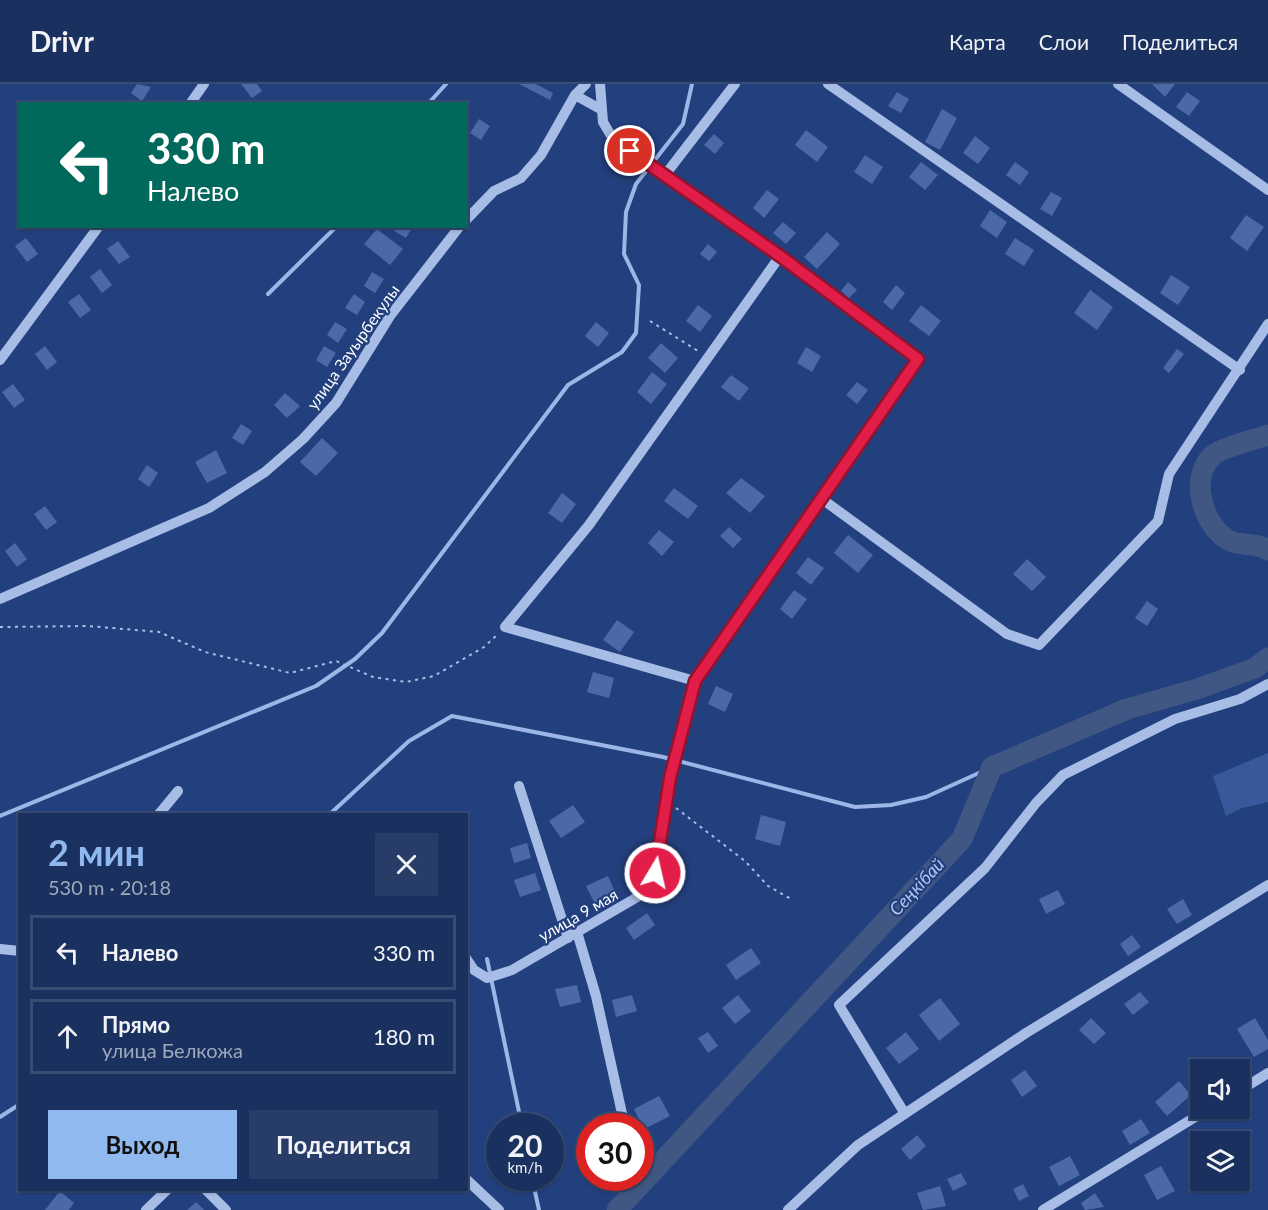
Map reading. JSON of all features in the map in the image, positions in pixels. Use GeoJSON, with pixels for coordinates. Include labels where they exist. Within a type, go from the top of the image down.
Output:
{"type":"FeatureCollection","features":[{"type":"Feature","properties":{"kind":"street"},"geometry":{"type":"LineString","coordinates":[[191,102],[204,84]]}},
{"type":"Feature","properties":{"kind":"street"},"geometry":{"type":"LineString","coordinates":[[468,218],[494,191],[521,178],[541,155],[574,95],[586,84]]}},
{"type":"Feature","properties":{"kind":"street"},"geometry":{"type":"LineString","coordinates":[[600,84],[603,122],[613,139],[780,256],[589,525],[505,627],[695,681]]}},
{"type":"Feature","properties":{"kind":"street"},"geometry":{"type":"LineString","coordinates":[[665,175],[735,84]]}},
{"type":"Feature","properties":{"kind":"street"},"geometry":{"type":"LineString","coordinates":[[828,84],[1240,370]]}},
{"type":"Feature","properties":{"kind":"street"},"geometry":{"type":"LineString","coordinates":[[1118,84],[1268,190]]}},
{"type":"Feature","properties":{"kind":"street"},"geometry":{"type":"LineString","coordinates":[[574,95],[602,110]]}},
{"type":"Feature","properties":{"kind":"street"},"geometry":{"type":"LineString","coordinates":[[0,360],[98,228]]}},
{"type":"Feature","properties":{"kind":"street","name":"улица Зауырбекулы"},"geometry":{"type":"LineString","coordinates":[[0,599],[209,508],[265,472],[303,439],[336,403],[390,316],[458,228]]}},
{"type":"Feature","properties":{"kind":"street","name":"улица 9 мая"},"geometry":{"type":"LineString","coordinates":[[468,961],[474,970],[486,978],[512,970],[646,892],[655,873],[670,778],[695,681],[918,359],[780,256]]}},
{"type":"Feature","properties":{"kind":"street"},"geometry":{"type":"LineString","coordinates":[[822,498],[1007,634],[1039,645],[1158,521],[1169,474],[1240,370],[1268,324]]}},
{"type":"Feature","properties":{"kind":"street"},"geometry":{"type":"LineString","coordinates":[[904,1114],[839,1005],[985,868],[1036,803],[1063,776],[1175,719],[1240,699],[1268,684]]}},
{"type":"Feature","properties":{"kind":"street"},"geometry":{"type":"LineString","coordinates":[[519,786],[596,996],[622,1113]]}},
{"type":"Feature","properties":{"kind":"street"},"geometry":{"type":"LineString","coordinates":[[160,813],[178,791]]}},
{"type":"Feature","properties":{"kind":"street"},"geometry":{"type":"LineString","coordinates":[[788,1210],[858,1145],[1026,1033],[1268,885]]}},
{"type":"Feature","properties":{"kind":"street"},"geometry":{"type":"LineString","coordinates":[[0,949],[18,951]]}},
{"type":"Feature","properties":{"kind":"street"},"geometry":{"type":"LineString","coordinates":[[1250,1085],[1268,1074]]}},
{"type":"Feature","properties":{"kind":"street"},"geometry":{"type":"LineString","coordinates":[[1043,1210],[1192,1119]]}},
{"type":"Feature","properties":{"kind":"street"},"geometry":{"type":"LineString","coordinates":[[468,1181],[499,1210]]}},
{"type":"Feature","properties":{"kind":"street"},"geometry":{"type":"LineString","coordinates":[[147,1210],[166,1191]]}},
{"type":"Feature","properties":{"kind":"street"},"geometry":{"type":"LineString","coordinates":[[207,1191],[226,1210]]}},
{"type":"Feature","properties":{"kind":"path"},"geometry":{"type":"LineString","coordinates":[[650,321],[708,358]]}},
{"type":"Feature","properties":{"kind":"path"},"geometry":{"type":"LineString","coordinates":[[0,627],[88,626],[159,632],[205,652],[290,673],[336,661],[373,677],[406,682],[434,676],[484,647],[505,627]]}},
{"type":"Feature","properties":{"kind":"path"},"geometry":{"type":"LineString","coordinates":[[666,801],[745,861],[768,886],[794,900]]}},
{"type":"Feature","properties":{"kind":"shaded area"},"geometry":{"type":"Polygon","coordinates":[[[1268,753],[1268,802],[1242,808],[1226,816],[1213,776],[1268,753]]]}},
{"type":"Feature","properties":{"kind":"building"},"geometry":{"type":"Polygon","coordinates":[[[137,84],[151,87],[142,101],[131,93],[137,84]]]}},
{"type":"Feature","properties":{"kind":"building"},"geometry":{"type":"Polygon","coordinates":[[[241,84],[257,84],[262,91],[252,98],[241,84]]]}},
{"type":"Feature","properties":{"kind":"building"},"geometry":{"type":"Polygon","coordinates":[[[519,84],[536,84],[553,93],[550,100],[519,84]]]}},
{"type":"Feature","properties":{"kind":"building"},"geometry":{"type":"Polygon","coordinates":[[[1152,84],[1175,84],[1165,97],[1152,84]]]}},
{"type":"Feature","properties":{"kind":"building"},"geometry":{"type":"Polygon","coordinates":[[[897,92],[909,99],[901,113],[888,106],[897,92]]]}},
{"type":"Feature","properties":{"kind":"building"},"geometry":{"type":"Polygon","coordinates":[[[1187,92],[1200,101],[1189,116],[1176,107],[1187,92]]]}},
{"type":"Feature","properties":{"kind":"building"},"geometry":{"type":"Polygon","coordinates":[[[942,109],[957,118],[940,150],[925,142],[942,109]]]}},
{"type":"Feature","properties":{"kind":"building"},"geometry":{"type":"Polygon","coordinates":[[[479,119],[490,126],[481,140],[470,133],[479,119]]]}},
{"type":"Feature","properties":{"kind":"building"},"geometry":{"type":"Polygon","coordinates":[[[806,130],[828,147],[817,162],[795,145],[806,130]]]}},
{"type":"Feature","properties":{"kind":"building"},"geometry":{"type":"Polygon","coordinates":[[[714,134],[724,143],[715,154],[704,145],[714,134]]]}},
{"type":"Feature","properties":{"kind":"building"},"geometry":{"type":"Polygon","coordinates":[[[975,136],[990,148],[978,164],[963,153],[975,136]]]}},
{"type":"Feature","properties":{"kind":"building"},"geometry":{"type":"Polygon","coordinates":[[[865,155],[883,167],[872,184],[854,172],[865,155]]]}},
{"type":"Feature","properties":{"kind":"building"},"geometry":{"type":"Polygon","coordinates":[[[921,162],[938,175],[925,190],[909,177],[921,162]]]}},
{"type":"Feature","properties":{"kind":"building"},"geometry":{"type":"Polygon","coordinates":[[[1015,162],[1029,172],[1020,185],[1006,175],[1015,162]]]}},
{"type":"Feature","properties":{"kind":"building"},"geometry":{"type":"Polygon","coordinates":[[[767,190],[779,199],[764,218],[753,208],[767,190]]]}},
{"type":"Feature","properties":{"kind":"building"},"geometry":{"type":"Polygon","coordinates":[[[1051,192],[1062,198],[1052,216],[1040,209],[1051,192]]]}},
{"type":"Feature","properties":{"kind":"building"},"geometry":{"type":"Polygon","coordinates":[[[990,210],[1007,222],[997,238],[980,226],[990,210]]]}},
{"type":"Feature","properties":{"kind":"building"},"geometry":{"type":"Polygon","coordinates":[[[1246,215],[1264,227],[1247,251],[1230,238],[1246,215]]]}},
{"type":"Feature","properties":{"kind":"building"},"geometry":{"type":"Polygon","coordinates":[[[783,222],[796,233],[786,244],[773,233],[783,222]]]}},
{"type":"Feature","properties":{"kind":"building"},"geometry":{"type":"Polygon","coordinates":[[[396,228],[412,228],[406,238],[394,231],[396,228]]]}},
{"type":"Feature","properties":{"kind":"building"},"geometry":{"type":"Polygon","coordinates":[[[377,229],[403,249],[390,265],[364,244],[377,229]]]}},
{"type":"Feature","properties":{"kind":"building"},"geometry":{"type":"Polygon","coordinates":[[[827,232],[840,244],[817,269],[804,257],[827,232]]]}},
{"type":"Feature","properties":{"kind":"building"},"geometry":{"type":"Polygon","coordinates":[[[26,238],[38,254],[27,262],[15,246],[26,238]]]}},
{"type":"Feature","properties":{"kind":"building"},"geometry":{"type":"Polygon","coordinates":[[[1015,238],[1034,250],[1024,266],[1005,254],[1015,238]]]}},
{"type":"Feature","properties":{"kind":"building"},"geometry":{"type":"Polygon","coordinates":[[[118,241],[130,257],[119,264],[107,249],[118,241]]]}},
{"type":"Feature","properties":{"kind":"building"},"geometry":{"type":"Polygon","coordinates":[[[708,244],[717,252],[709,261],[700,254],[708,244]]]}},
{"type":"Feature","properties":{"kind":"building"},"geometry":{"type":"Polygon","coordinates":[[[100,269],[112,285],[102,293],[90,277],[100,269]]]}},
{"type":"Feature","properties":{"kind":"building"},"geometry":{"type":"Polygon","coordinates":[[[372,272],[384,279],[375,293],[364,286],[372,272]]]}},
{"type":"Feature","properties":{"kind":"building"},"geometry":{"type":"Polygon","coordinates":[[[1171,275],[1190,287],[1178,305],[1160,293],[1171,275]]]}},
{"type":"Feature","properties":{"kind":"building"},"geometry":{"type":"Polygon","coordinates":[[[848,282],[857,290],[849,298],[841,291],[848,282]]]}},
{"type":"Feature","properties":{"kind":"building"},"geometry":{"type":"Polygon","coordinates":[[[896,285],[905,293],[892,310],[883,302],[896,285]]]}},
{"type":"Feature","properties":{"kind":"building"},"geometry":{"type":"Polygon","coordinates":[[[1090,290],[1113,307],[1097,330],[1074,313],[1090,290]]]}},
{"type":"Feature","properties":{"kind":"building"},"geometry":{"type":"Polygon","coordinates":[[[79,294],[91,310],[80,318],[68,302],[79,294]]]}},
{"type":"Feature","properties":{"kind":"building"},"geometry":{"type":"Polygon","coordinates":[[[354,294],[365,302],[357,315],[345,308],[354,294]]]}},
{"type":"Feature","properties":{"kind":"building"},"geometry":{"type":"Polygon","coordinates":[[[698,305],[712,316],[700,332],[686,321],[698,305]]]}},
{"type":"Feature","properties":{"kind":"building"},"geometry":{"type":"Polygon","coordinates":[[[921,305],[941,321],[929,336],[909,321],[921,305]]]}},
{"type":"Feature","properties":{"kind":"building"},"geometry":{"type":"Polygon","coordinates":[[[335,322],[347,329],[338,343],[327,335],[335,322]]]}},
{"type":"Feature","properties":{"kind":"building"},"geometry":{"type":"Polygon","coordinates":[[[596,322],[609,333],[598,347],[585,336],[596,322]]]}},
{"type":"Feature","properties":{"kind":"building"},"geometry":{"type":"Polygon","coordinates":[[[661,343],[678,358],[665,373],[648,358],[661,343]]]}},
{"type":"Feature","properties":{"kind":"building"},"geometry":{"type":"Polygon","coordinates":[[[45,346],[57,362],[47,370],[35,354],[45,346]]]}},
{"type":"Feature","properties":{"kind":"building"},"geometry":{"type":"Polygon","coordinates":[[[324,346],[336,353],[327,367],[316,360],[324,346]]]}},
{"type":"Feature","properties":{"kind":"building"},"geometry":{"type":"Polygon","coordinates":[[[806,347],[821,356],[812,372],[797,363],[806,347]]]}},
{"type":"Feature","properties":{"kind":"building"},"geometry":{"type":"Polygon","coordinates":[[[1177,349],[1184,354],[1169,373],[1163,368],[1177,349]]]}},
{"type":"Feature","properties":{"kind":"building"},"geometry":{"type":"Polygon","coordinates":[[[652,372],[667,384],[651,404],[637,392],[652,372]]]}},
{"type":"Feature","properties":{"kind":"building"},"geometry":{"type":"Polygon","coordinates":[[[731,375],[749,388],[739,401],[721,387],[731,375]]]}},
{"type":"Feature","properties":{"kind":"building"},"geometry":{"type":"Polygon","coordinates":[[[857,382],[868,390],[857,404],[846,395],[857,382]]]}},
{"type":"Feature","properties":{"kind":"building"},"geometry":{"type":"Polygon","coordinates":[[[13,384],[25,400],[14,408],[2,392],[13,384]]]}},
{"type":"Feature","properties":{"kind":"building"},"geometry":{"type":"Polygon","coordinates":[[[285,393],[300,406],[287,418],[274,405],[285,393]]]}},
{"type":"Feature","properties":{"kind":"building"},"geometry":{"type":"Polygon","coordinates":[[[241,424],[252,431],[243,445],[232,438],[241,424]]]}},
{"type":"Feature","properties":{"kind":"building"},"geometry":{"type":"Polygon","coordinates":[[[322,438],[338,453],[316,476],[300,462],[322,438]]]}},
{"type":"Feature","properties":{"kind":"building"},"geometry":{"type":"Polygon","coordinates":[[[216,450],[227,473],[207,483],[195,462],[216,450]]]}},
{"type":"Feature","properties":{"kind":"building"},"geometry":{"type":"Polygon","coordinates":[[[147,465],[158,473],[149,487],[138,479],[147,465]]]}},
{"type":"Feature","properties":{"kind":"building"},"geometry":{"type":"Polygon","coordinates":[[[741,478],[765,496],[750,513],[726,493],[741,478]]]}},
{"type":"Feature","properties":{"kind":"building"},"geometry":{"type":"Polygon","coordinates":[[[674,488],[698,506],[688,519],[664,501],[674,488]]]}},
{"type":"Feature","properties":{"kind":"building"},"geometry":{"type":"Polygon","coordinates":[[[562,493],[576,504],[562,523],[548,513],[562,493]]]}},
{"type":"Feature","properties":{"kind":"building"},"geometry":{"type":"Polygon","coordinates":[[[45,506],[57,522],[46,530],[34,514],[45,506]]]}},
{"type":"Feature","properties":{"kind":"building"},"geometry":{"type":"Polygon","coordinates":[[[729,527],[742,539],[733,548],[720,536],[729,527]]]}},
{"type":"Feature","properties":{"kind":"building"},"geometry":{"type":"Polygon","coordinates":[[[659,530],[674,542],[662,556],[648,543],[659,530]]]}},
{"type":"Feature","properties":{"kind":"building"},"geometry":{"type":"Polygon","coordinates":[[[848,535],[873,555],[858,573],[834,553],[848,535]]]}},
{"type":"Feature","properties":{"kind":"building"},"geometry":{"type":"Polygon","coordinates":[[[15,543],[27,559],[17,567],[5,551],[15,543]]]}},
{"type":"Feature","properties":{"kind":"building"},"geometry":{"type":"Polygon","coordinates":[[[808,557],[824,568],[811,585],[796,573],[808,557]]]}},
{"type":"Feature","properties":{"kind":"building"},"geometry":{"type":"Polygon","coordinates":[[[1027,559],[1046,577],[1032,591],[1013,574],[1027,559]]]}},
{"type":"Feature","properties":{"kind":"building"},"geometry":{"type":"Polygon","coordinates":[[[794,590],[807,599],[792,619],[780,609],[794,590]]]}},
{"type":"Feature","properties":{"kind":"building"},"geometry":{"type":"Polygon","coordinates":[[[1147,601],[1158,609],[1147,626],[1135,618],[1147,601]]]}},
{"type":"Feature","properties":{"kind":"building"},"geometry":{"type":"Polygon","coordinates":[[[617,620],[634,632],[620,652],[603,640],[617,620]]]}},
{"type":"Feature","properties":{"kind":"building"},"geometry":{"type":"Polygon","coordinates":[[[593,672],[614,678],[609,698],[587,692],[593,672]]]}},
{"type":"Feature","properties":{"kind":"building"},"geometry":{"type":"Polygon","coordinates":[[[716,686],[733,694],[725,712],[708,704],[716,686]]]}},
{"type":"Feature","properties":{"kind":"building"},"geometry":{"type":"Polygon","coordinates":[[[573,805],[585,822],[561,838],[549,821],[573,805]]]}},
{"type":"Feature","properties":{"kind":"building"},"geometry":{"type":"Polygon","coordinates":[[[761,815],[786,822],[780,846],[755,839],[761,815]]]}},
{"type":"Feature","properties":{"kind":"building"},"geometry":{"type":"Polygon","coordinates":[[[527,843],[531,858],[514,863],[510,848],[527,843]]]}},
{"type":"Feature","properties":{"kind":"building"},"geometry":{"type":"Polygon","coordinates":[[[535,873],[541,890],[520,897],[514,880],[535,873]]]}},
{"type":"Feature","properties":{"kind":"building"},"geometry":{"type":"Polygon","coordinates":[[[608,876],[616,894],[595,904],[586,886],[608,876]]]}},
{"type":"Feature","properties":{"kind":"building"},"geometry":{"type":"Polygon","coordinates":[[[1058,890],[1065,904],[1046,914],[1039,899],[1058,890]]]}},
{"type":"Feature","properties":{"kind":"building"},"geometry":{"type":"Polygon","coordinates":[[[1183,899],[1192,915],[1177,924],[1167,909],[1183,899]]]}},
{"type":"Feature","properties":{"kind":"building"},"geometry":{"type":"Polygon","coordinates":[[[647,913],[655,925],[634,940],[626,928],[647,913]]]}},
{"type":"Feature","properties":{"kind":"building"},"geometry":{"type":"Polygon","coordinates":[[[1132,935],[1141,947],[1128,956],[1120,944],[1132,935]]]}},
{"type":"Feature","properties":{"kind":"building"},"geometry":{"type":"Polygon","coordinates":[[[751,948],[761,963],[736,980],[726,965],[751,948]]]}},
{"type":"Feature","properties":{"kind":"building"},"geometry":{"type":"Polygon","coordinates":[[[577,985],[581,1002],[560,1007],[555,989],[577,985]]]}},
{"type":"Feature","properties":{"kind":"building"},"geometry":{"type":"Polygon","coordinates":[[[1140,992],[1149,1002],[1133,1015],[1124,1004],[1140,992]]]}},
{"type":"Feature","properties":{"kind":"building"},"geometry":{"type":"Polygon","coordinates":[[[632,995],[637,1011],[616,1017],[612,1000],[632,995]]]}},
{"type":"Feature","properties":{"kind":"building"},"geometry":{"type":"Polygon","coordinates":[[[738,995],[751,1011],[735,1024],[722,1008],[738,995]]]}},
{"type":"Feature","properties":{"kind":"building"},"geometry":{"type":"Polygon","coordinates":[[[940,998],[960,1024],[939,1041],[919,1015],[940,998]]]}},
{"type":"Feature","properties":{"kind":"building"},"geometry":{"type":"Polygon","coordinates":[[[1091,1018],[1106,1033],[1094,1044],[1079,1030],[1091,1018]]]}},
{"type":"Feature","properties":{"kind":"building"},"geometry":{"type":"Polygon","coordinates":[[[1255,1018],[1268,1040],[1268,1049],[1254,1057],[1237,1029],[1255,1018]]]}},
{"type":"Feature","properties":{"kind":"building"},"geometry":{"type":"Polygon","coordinates":[[[708,1032],[718,1046],[708,1053],[698,1038],[708,1032]]]}},
{"type":"Feature","properties":{"kind":"building"},"geometry":{"type":"Polygon","coordinates":[[[906,1032],[919,1049],[899,1064],[886,1048],[906,1032]]]}},
{"type":"Feature","properties":{"kind":"building"},"geometry":{"type":"Polygon","coordinates":[[[1025,1070],[1037,1086],[1022,1097],[1011,1080],[1025,1070]]]}},
{"type":"Feature","properties":{"kind":"building"},"geometry":{"type":"Polygon","coordinates":[[[1179,1081],[1190,1094],[1167,1116],[1155,1102],[1179,1081]]]}},
{"type":"Feature","properties":{"kind":"building"},"geometry":{"type":"Polygon","coordinates":[[[659,1096],[670,1116],[654,1124],[654,1113],[636,1113],[634,1109],[659,1096]]]}},
{"type":"Feature","properties":{"kind":"building"},"geometry":{"type":"Polygon","coordinates":[[[1141,1119],[1150,1133],[1130,1145],[1122,1131],[1141,1119]]]}},
{"type":"Feature","properties":{"kind":"building"},"geometry":{"type":"Polygon","coordinates":[[[917,1135],[926,1146],[910,1160],[901,1149],[917,1135]]]}},
{"type":"Feature","properties":{"kind":"building"},"geometry":{"type":"Polygon","coordinates":[[[1070,1156],[1080,1175],[1059,1186],[1049,1167],[1070,1156]]]}},
{"type":"Feature","properties":{"kind":"building"},"geometry":{"type":"Polygon","coordinates":[[[1161,1166],[1175,1191],[1157,1200],[1144,1175],[1161,1166]]]}},
{"type":"Feature","properties":{"kind":"building"},"geometry":{"type":"Polygon","coordinates":[[[961,1173],[967,1184],[953,1191],[947,1179],[961,1173]]]}},
{"type":"Feature","properties":{"kind":"building"},"geometry":{"type":"Polygon","coordinates":[[[1023,1184],[1029,1196],[1019,1201],[1013,1189],[1023,1184]]]}},
{"type":"Feature","properties":{"kind":"building"},"geometry":{"type":"Polygon","coordinates":[[[940,1186],[946,1206],[923,1210],[917,1193],[940,1186]]]}},
{"type":"Feature","properties":{"kind":"building"},"geometry":{"type":"Polygon","coordinates":[[[60,1191],[74,1203],[69,1210],[45,1210],[60,1191]]]}},
{"type":"Feature","properties":{"kind":"building"},"geometry":{"type":"Polygon","coordinates":[[[1095,1193],[1104,1207],[1085,1210],[1081,1203],[1095,1193]]]}},
{"type":"Feature","properties":{"kind":"building"},"geometry":{"type":"Polygon","coordinates":[[[196,1202],[204,1210],[187,1210],[196,1202]]]}},
{"type":"Feature","properties":{"kind":"waterway"},"geometry":{"type":"LineString","coordinates":[[430,102],[446,84]]}},
{"type":"Feature","properties":{"kind":"waterway"},"geometry":{"type":"LineString","coordinates":[[0,816],[316,686],[355,659],[382,633],[568,385],[622,352],[636,333],[639,285],[624,254],[626,212],[636,184],[683,124],[692,84]]}},
{"type":"Feature","properties":{"kind":"waterway"},"geometry":{"type":"LineString","coordinates":[[268,294],[335,228]]}},
{"type":"Feature","properties":{"kind":"waterway","name":"Сеңкібай"},"geometry":{"type":"LineString","coordinates":[[1268,435],[1230,447],[1212,456],[1205,466],[1200,489],[1206,513],[1219,533],[1233,542],[1259,546],[1268,550]]}},
{"type":"Feature","properties":{"kind":"waterway","name":"Сеңкібай"},"geometry":{"type":"LineString","coordinates":[[617,1210],[962,839],[992,767],[1127,709],[1197,689],[1255,668],[1268,658]]}},
{"type":"Feature","properties":{"kind":"waterway"},"geometry":{"type":"LineString","coordinates":[[331,813],[409,741],[452,716],[663,757],[855,807],[891,805],[926,797],[992,767]]}},
{"type":"Feature","properties":{"kind":"waterway"},"geometry":{"type":"LineString","coordinates":[[487,959],[519,1113]]}},
{"type":"Feature","properties":{"kind":"waterway"},"geometry":{"type":"LineString","coordinates":[[0,1117],[18,1105]]}},
{"type":"Feature","properties":{"kind":"waterway"},"geometry":{"type":"LineString","coordinates":[[535,1191],[539,1210]]}},
{"type":"Feature","properties":{"kind":"route"},"geometry":{"type":"LineString","coordinates":[[630,151],[780,256],[918,359],[695,681],[670,778],[655,873]]}}]}
